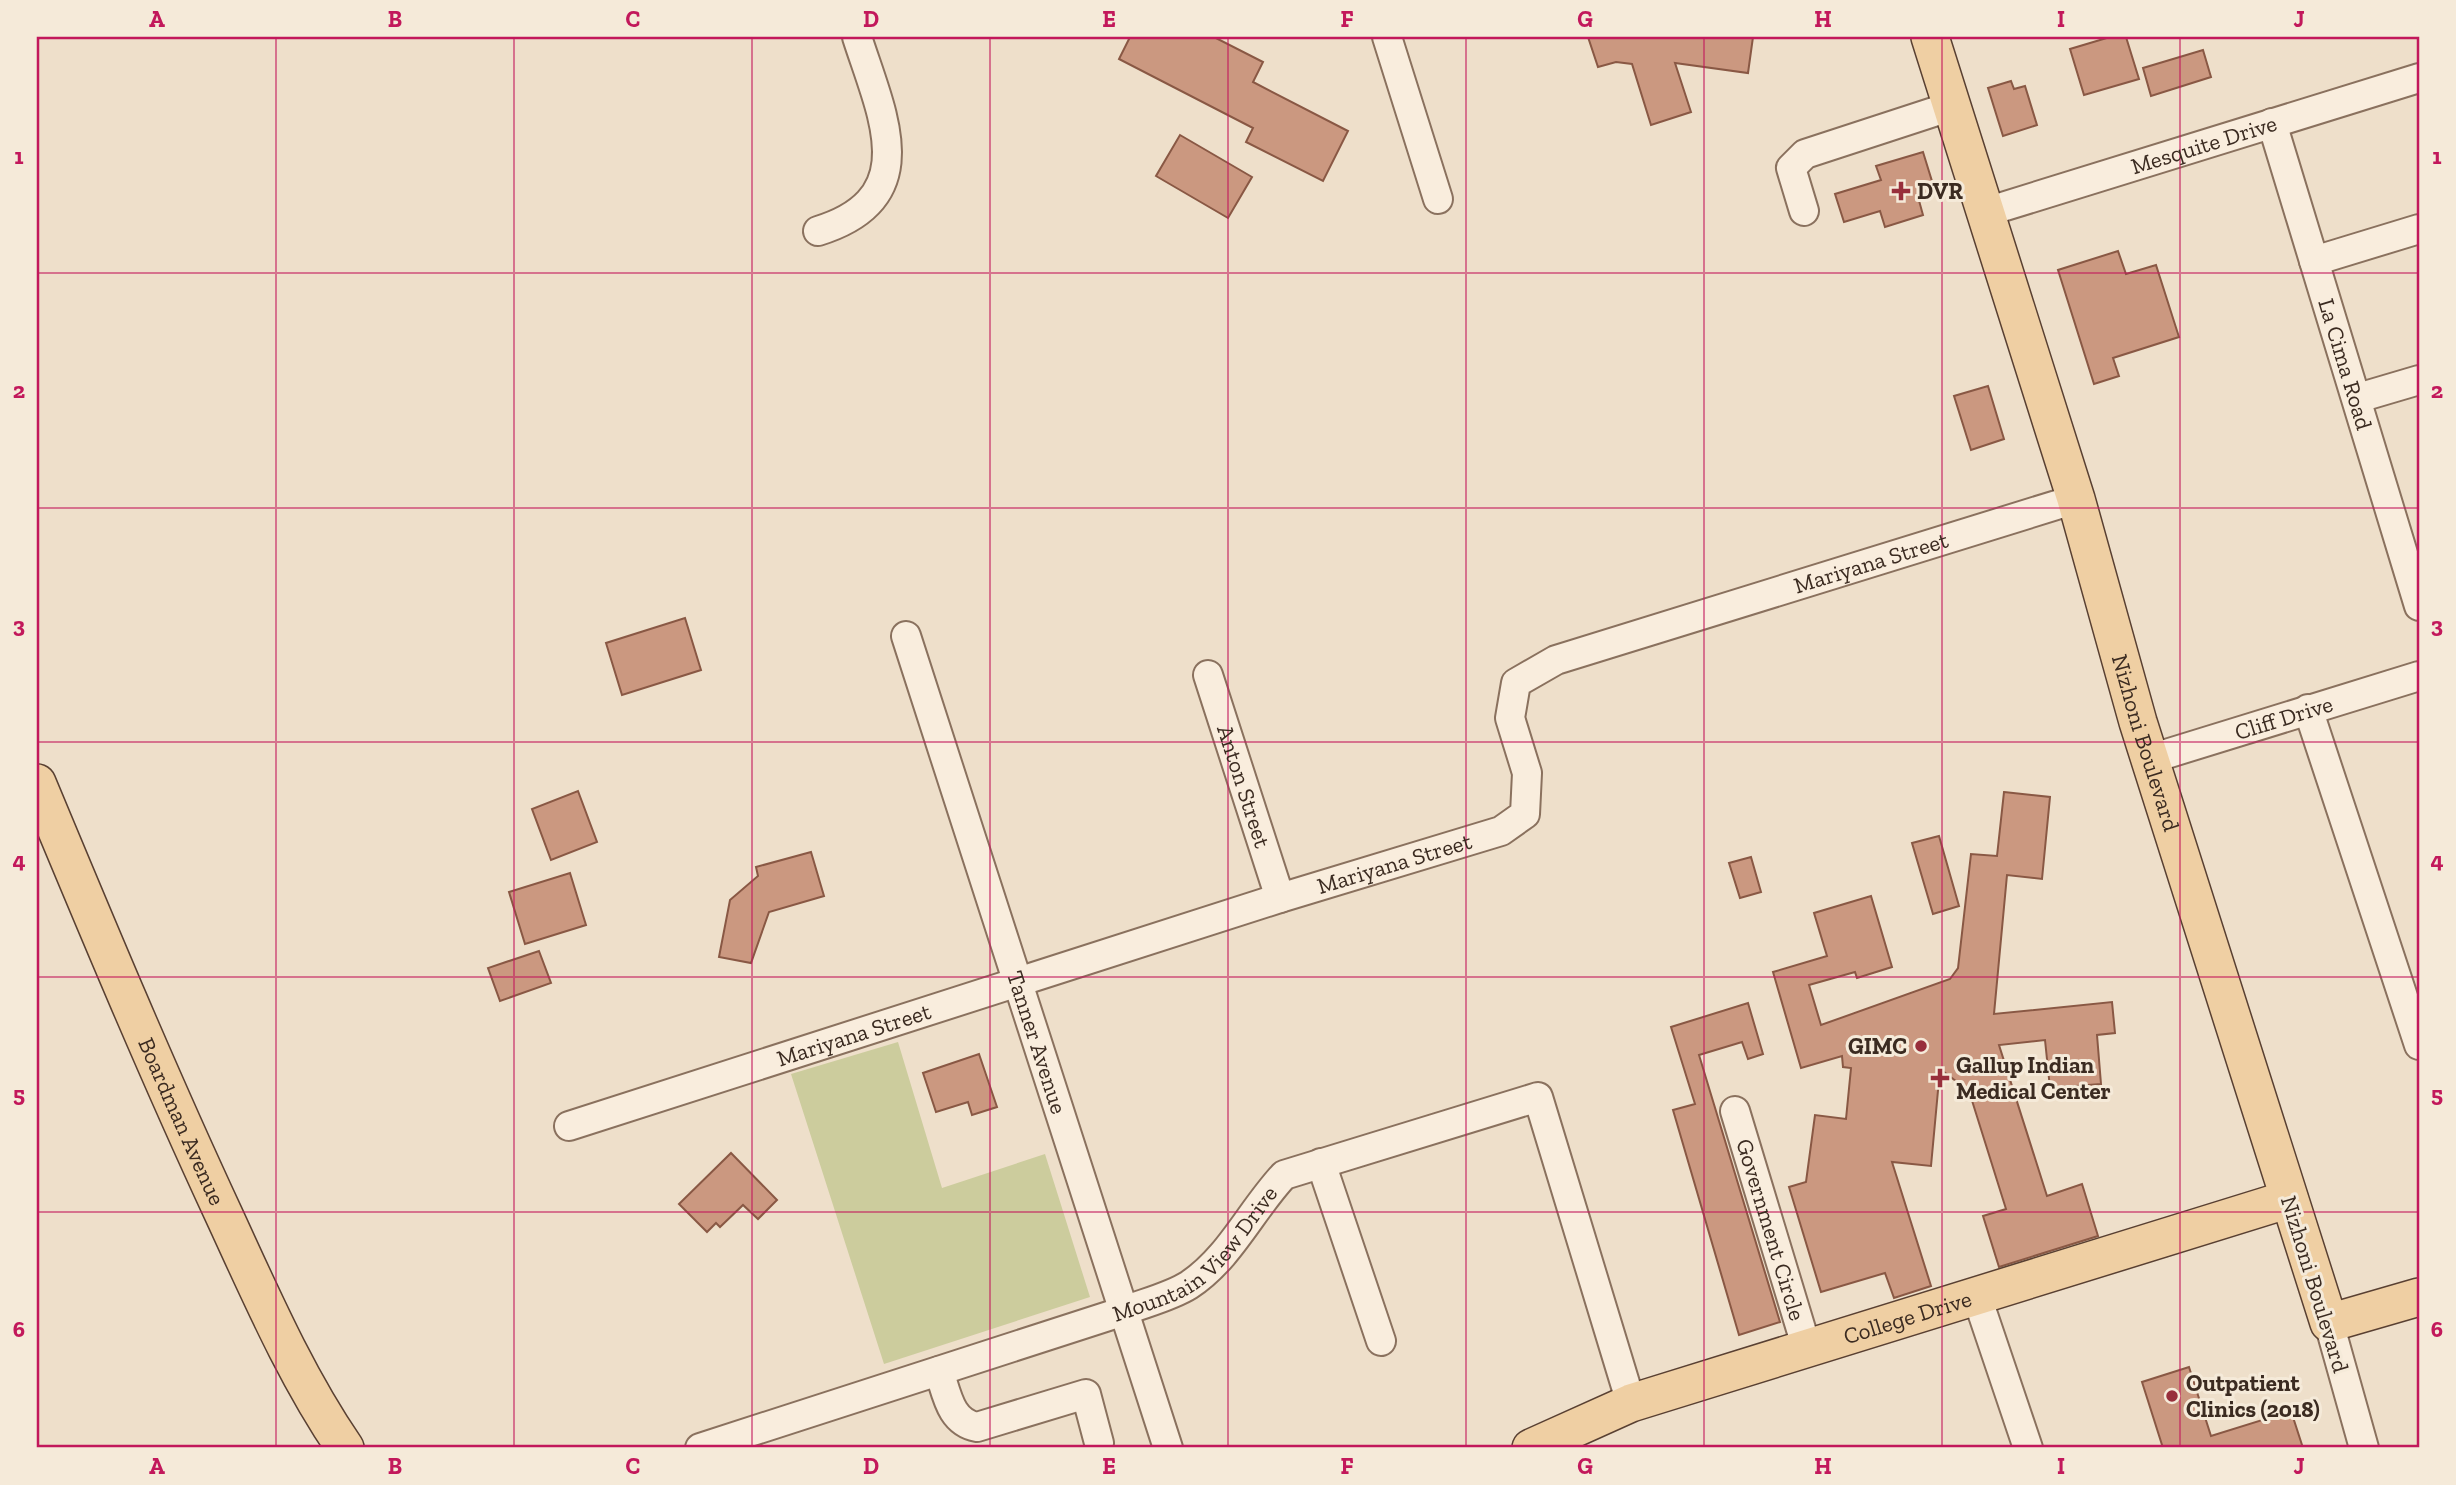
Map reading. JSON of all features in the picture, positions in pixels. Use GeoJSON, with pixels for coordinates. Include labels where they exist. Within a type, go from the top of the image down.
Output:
{"type":"FeatureCollection","features":[{"type":"Feature","properties":{"kind":"main road","name":"Nizhoni Boulevard"},"geometry":{"type":"LineString","coordinates":[[1930,37],[2076,499],[2150,759],[2329,1323]]}},
{"type":"Feature","properties":{"kind":"main road","name":"Boardman Avenue"},"geometry":{"type":"LineString","coordinates":[[37,783],[166,1091],[315,1404],[345,1448]]}},
{"type":"Feature","properties":{"kind":"main road","name":"College Drive"},"geometry":{"type":"LineString","coordinates":[[1531,1448],[1631,1403],[2289,1199]]}},
{"type":"Feature","properties":{"kind":"main road"},"geometry":{"type":"LineString","coordinates":[[2329,1323],[2419,1297]]}},
{"type":"Feature","properties":{"kind":"street"},"geometry":{"type":"LineString","coordinates":[[818,230],[855,216],[873,201],[885,179],[890,149],[857,37]]}},
{"type":"Feature","properties":{"kind":"street"},"geometry":{"type":"LineString","coordinates":[[1387,37],[1438,199]]}},
{"type":"Feature","properties":{"kind":"street","name":"Mesquite Drive"},"geometry":{"type":"LineString","coordinates":[[1986,212],[2419,78]]}},
{"type":"Feature","properties":{"kind":"street"},"geometry":{"type":"LineString","coordinates":[[1804,211],[1791,168],[1805,154],[1952,106]]}},
{"type":"Feature","properties":{"kind":"street","name":"La Cima Road"},"geometry":{"type":"LineString","coordinates":[[2272,123],[2358,398],[2409,530],[2419,606]]}},
{"type":"Feature","properties":{"kind":"street"},"geometry":{"type":"LineString","coordinates":[[2314,261],[2419,229]]}},
{"type":"Feature","properties":{"kind":"street"},"geometry":{"type":"LineString","coordinates":[[2358,398],[2419,380]]}},
{"type":"Feature","properties":{"kind":"street","name":"Mariyana Street"},"geometry":{"type":"LineString","coordinates":[[569,1126],[1280,898],[1501,831],[1525,814],[1527,773],[1510,718],[1516,682],[1556,660],[2076,499]]}},
{"type":"Feature","properties":{"kind":"street","name":"Tanner Avenue"},"geometry":{"type":"LineString","coordinates":[[906,636],[1168,1448]]}},
{"type":"Feature","properties":{"kind":"street","name":"Anton Street"},"geometry":{"type":"LineString","coordinates":[[1208,675],[1280,898]]}},
{"type":"Feature","properties":{"kind":"street","name":"Cliff Drive"},"geometry":{"type":"LineString","coordinates":[[2150,759],[2419,676]]}},
{"type":"Feature","properties":{"kind":"street"},"geometry":{"type":"LineString","coordinates":[[2308,709],[2419,1045]]}},
{"type":"Feature","properties":{"kind":"street","name":"Mountain View Drive"},"geometry":{"type":"LineString","coordinates":[[699,1448],[1124,1311],[1188,1285],[1222,1257],[1263,1197],[1284,1175],[1538,1097],[1631,1403]]}},
{"type":"Feature","properties":{"kind":"street","name":"Government Circle"},"geometry":{"type":"LineString","coordinates":[[1735,1111],[1807,1349]]}},
{"type":"Feature","properties":{"kind":"street"},"geometry":{"type":"LineString","coordinates":[[1321,1163],[1381,1341]]}},
{"type":"Feature","properties":{"kind":"street"},"geometry":{"type":"LineString","coordinates":[[1976,1294],[2028,1448]]}},
{"type":"Feature","properties":{"kind":"street","name":"Nizhoni Boulevard"},"geometry":{"type":"LineString","coordinates":[[2329,1323],[2364,1448]]}},
{"type":"Feature","properties":{"kind":"street"},"geometry":{"type":"LineString","coordinates":[[939,1371],[954,1415],[980,1438],[1086,1394],[1099,1443]]}},
{"type":"Feature","properties":{"kind":"green space"},"geometry":{"type":"Polygon","coordinates":[[[898,1042],[942,1188],[1045,1154],[1090,1297],[884,1364],[791,1074],[898,1042]]]}},
{"type":"Feature","properties":{"kind":"building"},"geometry":{"type":"Polygon","coordinates":[[[1130,37],[1214,37],[1263,62],[1253,82],[1348,131],[1323,181],[1246,142],[1253,128],[1119,59],[1130,37]]]}},
{"type":"Feature","properties":{"kind":"building"},"geometry":{"type":"Polygon","coordinates":[[[1588,37],[1753,37],[1748,73],[1675,63],[1691,112],[1651,125],[1632,64],[1616,62],[1598,67],[1588,37]]]}},
{"type":"Feature","properties":{"kind":"building"},"geometry":{"type":"Polygon","coordinates":[[[2110,37],[2126,37],[2139,79],[2084,95],[2070,49],[2110,37]]]}},
{"type":"Feature","properties":{"kind":"building"},"geometry":{"type":"Polygon","coordinates":[[[2203,50],[2211,77],[2151,96],[2143,68],[2203,50]]]}},
{"type":"Feature","properties":{"kind":"building"},"geometry":{"type":"Polygon","coordinates":[[[2011,81],[2014,89],[2025,86],[2037,125],[2003,136],[1988,88],[2011,81]]]}},
{"type":"Feature","properties":{"kind":"building"},"geometry":{"type":"Polygon","coordinates":[[[1180,135],[1252,177],[1228,218],[1156,176],[1180,135]]]}},
{"type":"Feature","properties":{"kind":"building"},"geometry":{"type":"Polygon","coordinates":[[[1923,152],[1935,191],[1918,197],[1923,215],[1885,227],[1880,211],[1844,222],[1835,194],[1881,180],[1876,166],[1923,152]]]}},
{"type":"Feature","properties":{"kind":"building"},"geometry":{"type":"Polygon","coordinates":[[[2118,251],[2126,274],[2156,265],[2179,337],[2113,358],[2119,376],[2094,384],[2058,270],[2118,251]]]}},
{"type":"Feature","properties":{"kind":"building"},"geometry":{"type":"Polygon","coordinates":[[[1988,386],[2004,439],[1971,450],[1954,396],[1988,386]]]}},
{"type":"Feature","properties":{"kind":"building"},"geometry":{"type":"Polygon","coordinates":[[[685,618],[701,670],[622,695],[606,643],[685,618]]]}},
{"type":"Feature","properties":{"kind":"building"},"geometry":{"type":"Polygon","coordinates":[[[578,791],[597,842],[551,860],[532,809],[578,791]]]}},
{"type":"Feature","properties":{"kind":"building"},"geometry":{"type":"Polygon","coordinates":[[[2004,792],[2050,797],[2042,879],[2007,875],[1994,1014],[2112,1002],[2115,1033],[2097,1035],[2101,1084],[2050,1088],[2045,1040],[1999,1045],[2047,1196],[2082,1184],[2098,1236],[1999,1267],[1983,1216],[2006,1209],[1969,1091],[1940,1069],[1931,1166],[1892,1162],[1931,1286],[1894,1298],[1885,1273],[1821,1292],[1789,1187],[1806,1182],[1815,1115],[1846,1119],[1851,1068],[1843,1067],[1842,1056],[1801,1068],[1773,972],[1827,956],[1814,913],[1871,896],[1892,967],[1857,978],[1855,972],[1809,985],[1821,1025],[1950,979],[1958,968],[1971,854],[1997,856],[2004,792]]]}},
{"type":"Feature","properties":{"kind":"building"},"geometry":{"type":"Polygon","coordinates":[[[1939,836],[1959,906],[1933,914],[1912,843],[1939,836]]]}},
{"type":"Feature","properties":{"kind":"building"},"geometry":{"type":"Polygon","coordinates":[[[811,852],[824,896],[769,912],[751,963],[719,957],[730,900],[758,876],[756,867],[811,852]]]}},
{"type":"Feature","properties":{"kind":"building"},"geometry":{"type":"Polygon","coordinates":[[[1751,857],[1761,892],[1740,898],[1729,863],[1751,857]]]}},
{"type":"Feature","properties":{"kind":"building"},"geometry":{"type":"Polygon","coordinates":[[[570,873],[586,925],[525,944],[509,892],[570,873]]]}},
{"type":"Feature","properties":{"kind":"building"},"geometry":{"type":"Polygon","coordinates":[[[539,951],[551,983],[500,1001],[488,968],[539,951]]]}},
{"type":"Feature","properties":{"kind":"building"},"geometry":{"type":"Polygon","coordinates":[[[1748,1003],[1763,1054],[1748,1059],[1742,1042],[1699,1055],[1780,1322],[1739,1335],[1673,1110],[1695,1104],[1671,1027],[1748,1003]]]}},
{"type":"Feature","properties":{"kind":"building"},"geometry":{"type":"Polygon","coordinates":[[[979,1054],[997,1107],[972,1115],[968,1102],[936,1112],[923,1073],[979,1054]]]}},
{"type":"Feature","properties":{"kind":"building"},"geometry":{"type":"Polygon","coordinates":[[[731,1153],[777,1200],[758,1219],[743,1205],[720,1227],[716,1223],[707,1232],[679,1204],[731,1153]]]}},
{"type":"Feature","properties":{"kind":"building","name":"Outpatient Clinics (2018)"},"geometry":{"type":"Polygon","coordinates":[[[2189,1367],[2211,1436],[2291,1411],[2303,1448],[2163,1448],[2142,1382],[2189,1367]]]}},
{"type":"Feature","properties":{"kind":"place","name":"DVR"},"geometry":{"type":"Point","coordinates":[1901,191]}},
{"type":"Feature","properties":{"kind":"place","name":"GIMC"},"geometry":{"type":"Point","coordinates":[1921,1046]}},
{"type":"Feature","properties":{"kind":"place","name":"Gallup Indian Medical Center"},"geometry":{"type":"Point","coordinates":[1940,1078]}},
{"type":"Feature","properties":{"kind":"place","name":"Outpatient Clinics (2018)"},"geometry":{"type":"Point","coordinates":[2172,1396]}}]}
